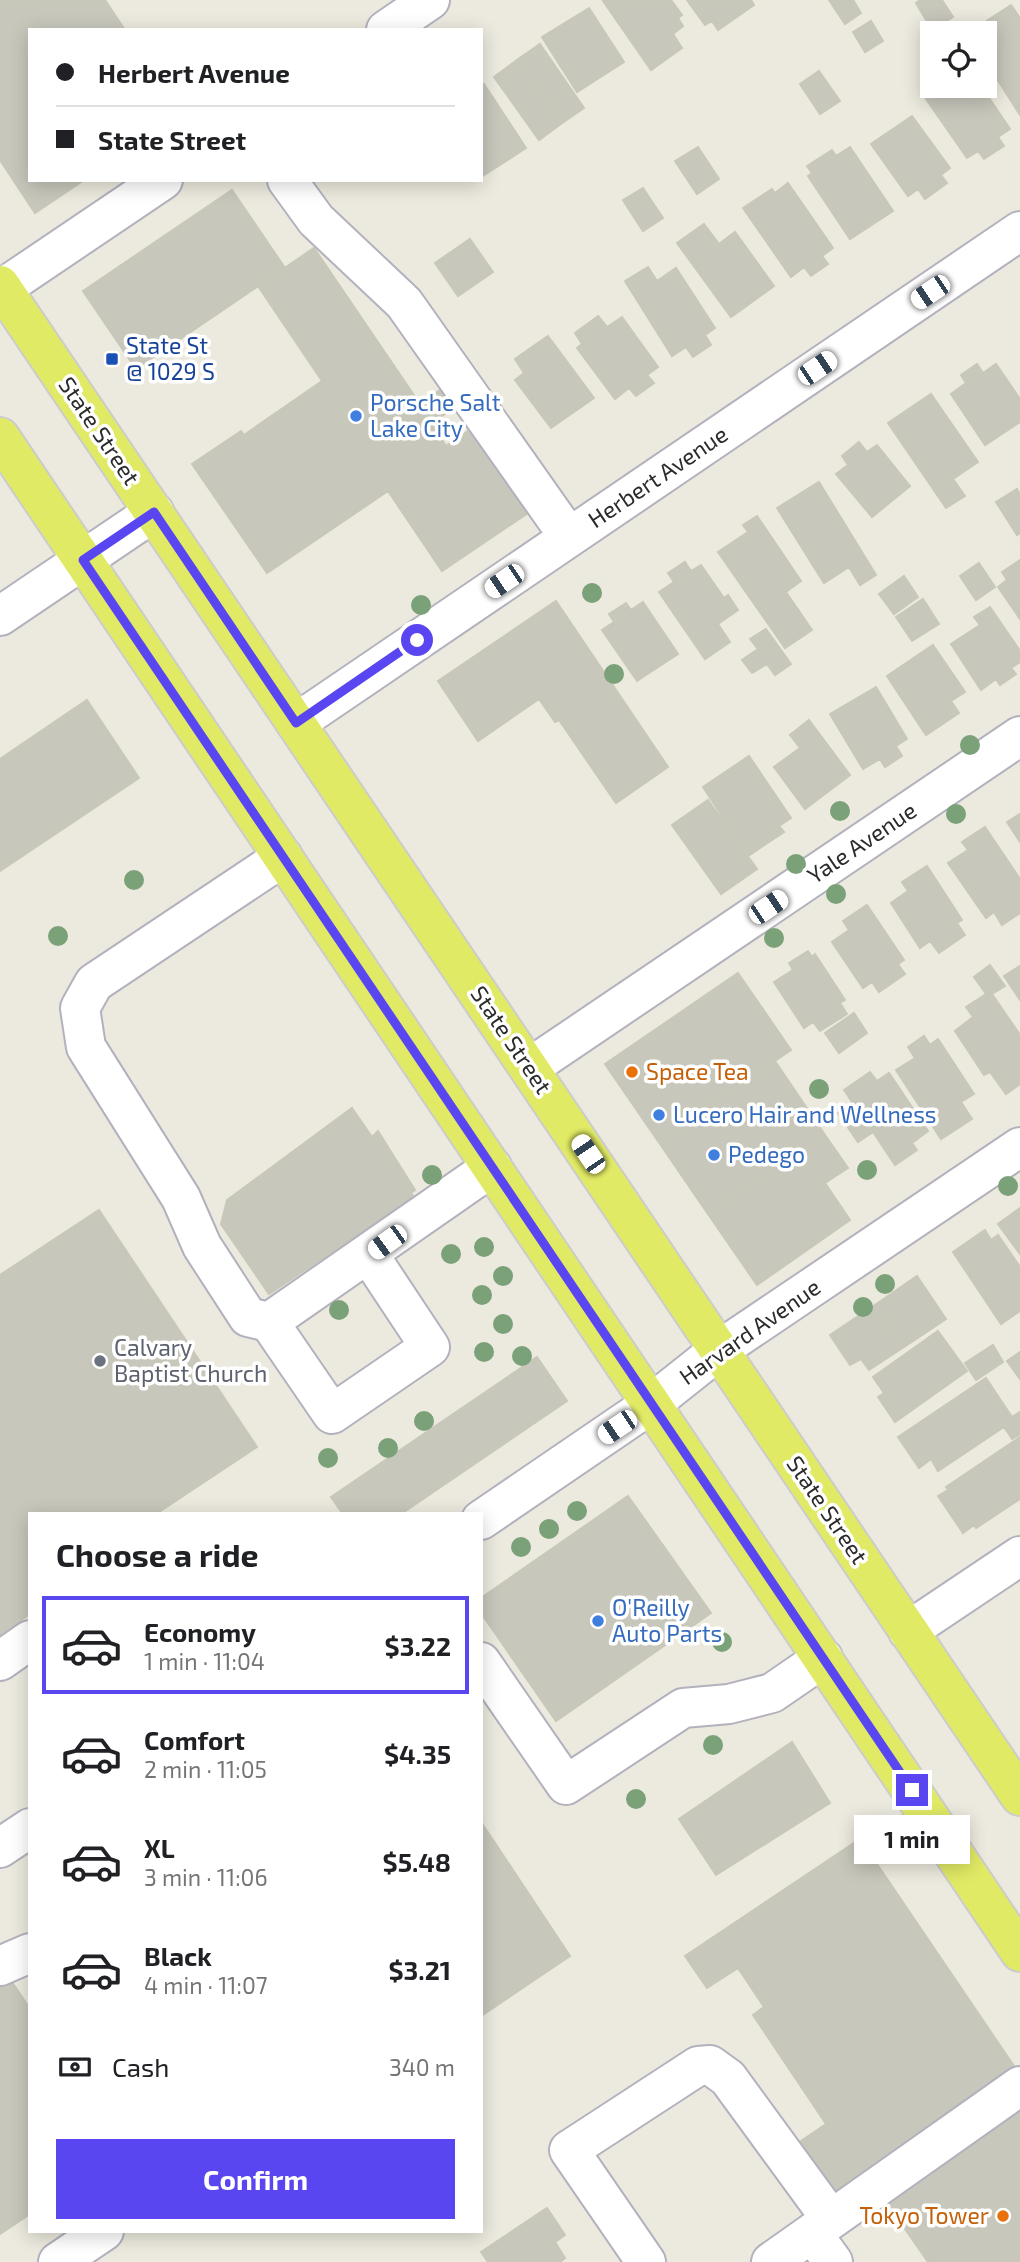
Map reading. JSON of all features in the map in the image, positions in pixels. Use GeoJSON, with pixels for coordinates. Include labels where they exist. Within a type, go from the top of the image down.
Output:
{"type":"FeatureCollection","features":[{"type":"Feature","properties":{"kind":"main road","name":"State Street"},"geometry":{"type":"LineString","coordinates":[[1,286],[1020,1796]]}},
{"type":"Feature","properties":{"kind":"main road"},"geometry":{"type":"LineString","coordinates":[[0,437],[1020,1952]]}},
{"type":"Feature","properties":{"kind":"main road"},"geometry":{"type":"LineString","coordinates":[[975,1885],[1020,1916]]}},
{"type":"Feature","properties":{"kind":"street"},"geometry":{"type":"LineString","coordinates":[[389,28],[430,0]]}},
{"type":"Feature","properties":{"kind":"street"},"geometry":{"type":"LineString","coordinates":[[1,286],[160,182]]}},
{"type":"Feature","properties":{"kind":"street"},"geometry":{"type":"LineString","coordinates":[[288,182],[316,220],[404,303],[569,537]]}},
{"type":"Feature","properties":{"kind":"street","name":"Herbert Avenue"},"geometry":{"type":"LineString","coordinates":[[296,723],[1020,231]]}},
{"type":"Feature","properties":{"kind":"street"},"geometry":{"type":"LineString","coordinates":[[0,616],[154,512]]}},
{"type":"Feature","properties":{"kind":"street","name":"Yale Avenue"},"geometry":{"type":"LineString","coordinates":[[529,1068],[1020,736]]}},
{"type":"Feature","properties":{"kind":"street"},"geometry":{"type":"LineString","coordinates":[[283,857],[94,983],[80,1007],[86,1046],[181,1198],[202,1246],[248,1317],[270,1322],[332,1414],[430,1347],[369,1255]]}},
{"type":"Feature","properties":{"kind":"street","name":"Harvard Avenue"},"geometry":{"type":"LineString","coordinates":[[483,1519],[651,1404],[719,1350],[1020,1147]]}},
{"type":"Feature","properties":{"kind":"street"},"geometry":{"type":"LineString","coordinates":[[270,1322],[492,1167]]}},
{"type":"Feature","properties":{"kind":"street"},"geometry":{"type":"LineString","coordinates":[[908,1631],[1020,1556]]}},
{"type":"Feature","properties":{"kind":"street"},"geometry":{"type":"LineString","coordinates":[[0,1661],[28,1641]]}},
{"type":"Feature","properties":{"kind":"street"},"geometry":{"type":"LineString","coordinates":[[483,1665],[566,1785],[683,1708],[729,1704],[772,1693],[823,1658]]}},
{"type":"Feature","properties":{"kind":"street"},"geometry":{"type":"LineString","coordinates":[[0,1848],[28,1829]]}},
{"type":"Feature","properties":{"kind":"street"},"geometry":{"type":"LineString","coordinates":[[0,1966],[28,1954]]}},
{"type":"Feature","properties":{"kind":"street"},"geometry":{"type":"LineString","coordinates":[[646,2262],[569,2150],[698,2066],[710,2065],[728,2078],[825,2238]]}},
{"type":"Feature","properties":{"kind":"street"},"geometry":{"type":"LineString","coordinates":[[771,2262],[825,2238],[1020,2087]]}},
{"type":"Feature","properties":{"kind":"street"},"geometry":{"type":"LineString","coordinates":[[58,2262],[101,2233]]}},
{"type":"Feature","properties":{"kind":"building"},"geometry":{"type":"Polygon","coordinates":[[[0,0],[105,0],[124,28],[28,28],[28,182],[81,182],[35,213],[0,160],[0,0]]]}},
{"type":"Feature","properties":{"kind":"building"},"geometry":{"type":"Polygon","coordinates":[[[671,0],[682,15],[678,18],[683,26],[673,34],[682,48],[651,70],[603,1],[671,0]]]}},
{"type":"Feature","properties":{"kind":"building"},"geometry":{"type":"Polygon","coordinates":[[[687,0],[751,0],[754,5],[718,30],[712,21],[705,25],[687,0]]]}},
{"type":"Feature","properties":{"kind":"building"},"geometry":{"type":"Polygon","coordinates":[[[829,0],[853,0],[861,13],[845,24],[829,0]]]}},
{"type":"Feature","properties":{"kind":"building"},"geometry":{"type":"Polygon","coordinates":[[[920,0],[942,0],[953,17],[947,21],[927,21],[916,3],[920,0]]]}},
{"type":"Feature","properties":{"kind":"building"},"geometry":{"type":"Polygon","coordinates":[[[1011,5],[1020,18],[1020,115],[997,79],[997,21],[986,21],[1011,5]]]}},
{"type":"Feature","properties":{"kind":"building"},"geometry":{"type":"Polygon","coordinates":[[[589,8],[624,62],[577,92],[542,37],[589,8]]]}},
{"type":"Feature","properties":{"kind":"building"},"geometry":{"type":"Polygon","coordinates":[[[871,21],[883,41],[865,52],[853,32],[871,21]]]}},
{"type":"Feature","properties":{"kind":"building"},"geometry":{"type":"Polygon","coordinates":[[[540,44],[584,108],[562,123],[517,60],[540,44]]]}},
{"type":"Feature","properties":{"kind":"building"},"geometry":{"type":"Polygon","coordinates":[[[517,60],[562,123],[539,140],[494,77],[517,60]]]}},
{"type":"Feature","properties":{"kind":"building"},"geometry":{"type":"Polygon","coordinates":[[[819,71],[840,101],[820,114],[800,84],[819,71]]]}},
{"type":"Feature","properties":{"kind":"building"},"geometry":{"type":"Polygon","coordinates":[[[483,85],[526,148],[503,163],[483,134],[483,85]]]}},
{"type":"Feature","properties":{"kind":"building"},"geometry":{"type":"Polygon","coordinates":[[[989,98],[1010,129],[998,137],[1004,146],[984,159],[978,151],[967,158],[926,99],[989,98]]]}},
{"type":"Feature","properties":{"kind":"building"},"geometry":{"type":"Polygon","coordinates":[[[912,116],[950,168],[941,175],[947,183],[925,199],[918,189],[908,196],[871,144],[912,116]]]}},
{"type":"Feature","properties":{"kind":"building"},"geometry":{"type":"Polygon","coordinates":[[[483,134],[503,163],[483,176],[483,134]]]}},
{"type":"Feature","properties":{"kind":"building"},"geometry":{"type":"Polygon","coordinates":[[[698,147],[719,179],[697,194],[675,161],[698,147]]]}},
{"type":"Feature","properties":{"kind":"building"},"geometry":{"type":"Polygon","coordinates":[[[850,147],[893,211],[850,239],[808,176],[812,173],[807,166],[832,150],[836,156],[850,147]]]}},
{"type":"Feature","properties":{"kind":"building"},"geometry":{"type":"Polygon","coordinates":[[[788,183],[833,248],[822,256],[828,264],[811,276],[804,267],[791,277],[743,208],[772,189],[775,193],[788,183]]]}},
{"type":"Feature","properties":{"kind":"building"},"geometry":{"type":"Polygon","coordinates":[[[643,188],[663,218],[643,231],[623,200],[643,188]]]}},
{"type":"Feature","properties":{"kind":"building"},"geometry":{"type":"Polygon","coordinates":[[[232,190],[285,268],[136,369],[83,291],[232,190]]]}},
{"type":"Feature","properties":{"kind":"building"},"geometry":{"type":"Polygon","coordinates":[[[704,224],[719,244],[735,232],[774,286],[731,317],[677,243],[704,224]]]}},
{"type":"Feature","properties":{"kind":"building"},"geometry":{"type":"Polygon","coordinates":[[[470,239],[493,272],[458,296],[435,263],[470,239]]]}},
{"type":"Feature","properties":{"kind":"building","name":"Porsche Salt Lake City"},"geometry":{"type":"Polygon","coordinates":[[[314,248],[420,404],[440,390],[453,409],[431,423],[446,446],[474,427],[531,511],[442,571],[388,491],[267,573],[192,464],[241,431],[244,435],[322,381],[258,286],[314,248]]]}},
{"type":"Feature","properties":{"kind":"building"},"geometry":{"type":"Polygon","coordinates":[[[648,267],[657,281],[676,268],[715,328],[705,335],[711,345],[693,357],[686,347],[672,356],[625,281],[648,267]]]}},
{"type":"Feature","properties":{"kind":"building"},"geometry":{"type":"Polygon","coordinates":[[[598,316],[607,327],[622,317],[658,367],[647,375],[654,383],[636,396],[629,388],[615,399],[577,348],[582,344],[575,333],[598,316]]]}},
{"type":"Feature","properties":{"kind":"building"},"geometry":{"type":"Polygon","coordinates":[[[548,336],[594,398],[551,428],[515,380],[524,373],[515,359],[548,336]]]}},
{"type":"Feature","properties":{"kind":"building"},"geometry":{"type":"Polygon","coordinates":[[[977,364],[983,373],[996,364],[1020,399],[1020,422],[985,445],[951,394],[966,383],[961,375],[977,364]]]}},
{"type":"Feature","properties":{"kind":"building"},"geometry":{"type":"Polygon","coordinates":[[[931,394],[978,462],[953,479],[965,496],[946,508],[888,423],[931,394]]]}},
{"type":"Feature","properties":{"kind":"building"},"geometry":{"type":"Polygon","coordinates":[[[859,442],[867,452],[877,445],[910,486],[872,517],[836,474],[848,465],[842,456],[859,442]]]}},
{"type":"Feature","properties":{"kind":"building"},"geometry":{"type":"Polygon","coordinates":[[[819,482],[876,575],[860,585],[849,567],[824,583],[777,508],[819,482]]]}},
{"type":"Feature","properties":{"kind":"building"},"geometry":{"type":"Polygon","coordinates":[[[1017,489],[1020,495],[1020,533],[1017,535],[996,502],[1017,489]]]}},
{"type":"Feature","properties":{"kind":"building"},"geometry":{"type":"Polygon","coordinates":[[[757,516],[801,581],[786,592],[812,630],[785,648],[718,552],[748,532],[743,525],[757,516]]]}},
{"type":"Feature","properties":{"kind":"building"},"geometry":{"type":"Polygon","coordinates":[[[1020,560],[1020,619],[998,587],[1007,580],[1002,572],[1020,560]]]}},
{"type":"Feature","properties":{"kind":"building"},"geometry":{"type":"Polygon","coordinates":[[[685,562],[691,571],[701,565],[724,598],[728,595],[738,610],[718,624],[730,642],[705,659],[659,592],[674,582],[668,573],[685,562]]]}},
{"type":"Feature","properties":{"kind":"building"},"geometry":{"type":"Polygon","coordinates":[[[979,563],[995,587],[976,600],[960,576],[979,563]]]}},
{"type":"Feature","properties":{"kind":"building"},"geometry":{"type":"Polygon","coordinates":[[[904,576],[918,597],[894,614],[879,594],[904,576]]]}},
{"type":"Feature","properties":{"kind":"building"},"geometry":{"type":"Polygon","coordinates":[[[923,599],[939,624],[912,641],[896,617],[923,599]]]}},
{"type":"Feature","properties":{"kind":"building"},"geometry":{"type":"Polygon","coordinates":[[[556,601],[668,767],[616,803],[559,720],[555,722],[539,699],[478,741],[438,681],[556,601]]]}},
{"type":"Feature","properties":{"kind":"building"},"geometry":{"type":"Polygon","coordinates":[[[643,602],[678,654],[637,681],[602,630],[614,622],[609,614],[626,603],[631,610],[643,602]]]}},
{"type":"Feature","properties":{"kind":"building"},"geometry":{"type":"Polygon","coordinates":[[[990,607],[1020,651],[1020,662],[1011,668],[1016,674],[1000,685],[996,679],[981,690],[951,644],[980,625],[974,617],[990,607]]]}},
{"type":"Feature","properties":{"kind":"building"},"geometry":{"type":"Polygon","coordinates":[[[766,629],[791,664],[775,675],[767,664],[752,673],[742,660],[758,649],[750,639],[766,629]]]}},
{"type":"Feature","properties":{"kind":"building"},"geometry":{"type":"Polygon","coordinates":[[[933,645],[965,692],[951,701],[959,713],[926,735],[887,676],[933,645]]]}},
{"type":"Feature","properties":{"kind":"building"},"geometry":{"type":"Polygon","coordinates":[[[876,687],[907,739],[896,746],[902,756],[885,767],[880,759],[863,769],[830,714],[876,687]]]}},
{"type":"Feature","properties":{"kind":"building"},"geometry":{"type":"Polygon","coordinates":[[[87,700],[139,778],[0,871],[0,759],[87,700]]]}},
{"type":"Feature","properties":{"kind":"building"},"geometry":{"type":"Polygon","coordinates":[[[809,720],[850,775],[805,809],[774,767],[800,748],[790,735],[809,720]]]}},
{"type":"Feature","properties":{"kind":"building"},"geometry":{"type":"Polygon","coordinates":[[[749,756],[791,818],[779,826],[784,832],[748,856],[703,787],[749,756]]]}},
{"type":"Feature","properties":{"kind":"building"},"geometry":{"type":"Polygon","coordinates":[[[708,800],[757,869],[721,894],[672,825],[708,800]]]}},
{"type":"Feature","properties":{"kind":"building"},"geometry":{"type":"Polygon","coordinates":[[[1020,814],[1020,842],[1007,822],[1020,814]]]}},
{"type":"Feature","properties":{"kind":"building"},"geometry":{"type":"Polygon","coordinates":[[[985,827],[1020,879],[1020,913],[1002,925],[994,912],[986,918],[948,863],[968,850],[962,842],[985,827]]]}},
{"type":"Feature","properties":{"kind":"building"},"geometry":{"type":"Polygon","coordinates":[[[927,866],[962,920],[957,923],[965,935],[939,953],[930,941],[920,948],[891,903],[908,891],[902,882],[927,866]]]}},
{"type":"Feature","properties":{"kind":"building"},"geometry":{"type":"Polygon","coordinates":[[[867,905],[904,960],[898,964],[905,974],[879,992],[872,982],[863,988],[832,942],[849,930],[843,921],[867,905]]]}},
{"type":"Feature","properties":{"kind":"building"},"geometry":{"type":"Polygon","coordinates":[[[808,951],[812,957],[815,954],[845,1000],[840,1003],[847,1014],[820,1031],[813,1022],[804,1028],[774,982],[793,970],[789,963],[808,951]]]}},
{"type":"Feature","properties":{"kind":"building"},"geometry":{"type":"Polygon","coordinates":[[[990,965],[1005,986],[992,994],[1020,1035],[1020,1084],[1006,1094],[990,1072],[984,1075],[955,1031],[973,1017],[966,1007],[986,994],[974,977],[990,965]]]}},
{"type":"Feature","properties":{"kind":"building"},"geometry":{"type":"Polygon","coordinates":[[[1020,966],[1020,1000],[1004,976],[1020,966]]]}},
{"type":"Feature","properties":{"kind":"building"},"geometry":{"type":"Polygon","coordinates":[[[738,973],[791,1050],[658,1141],[605,1064],[738,973]]]}},
{"type":"Feature","properties":{"kind":"building"},"geometry":{"type":"Polygon","coordinates":[[[854,1013],[867,1033],[839,1053],[825,1033],[854,1013]]]}},
{"type":"Feature","properties":{"kind":"building"},"geometry":{"type":"Polygon","coordinates":[[[924,1036],[930,1045],[938,1039],[974,1094],[961,1102],[972,1119],[941,1139],[896,1070],[915,1058],[908,1047],[924,1036]]]}},
{"type":"Feature","properties":{"kind":"building"},"geometry":{"type":"Polygon","coordinates":[[[775,1061],[825,1135],[708,1214],[658,1141],[775,1061]]]}},
{"type":"Feature","properties":{"kind":"building"},"geometry":{"type":"Polygon","coordinates":[[[870,1072],[877,1081],[889,1073],[928,1131],[912,1143],[917,1150],[895,1165],[873,1132],[858,1142],[838,1113],[852,1102],[844,1090],[870,1072]]]}},
{"type":"Feature","properties":{"kind":"building"},"geometry":{"type":"Polygon","coordinates":[[[352,1108],[372,1137],[378,1131],[415,1190],[411,1193],[414,1197],[269,1294],[221,1224],[227,1200],[352,1108]]]}},
{"type":"Feature","properties":{"kind":"building"},"geometry":{"type":"Polygon","coordinates":[[[825,1135],[848,1168],[825,1183],[850,1220],[757,1285],[708,1214],[825,1135]]]}},
{"type":"Feature","properties":{"kind":"building"},"geometry":{"type":"Polygon","coordinates":[[[1020,1208],[1020,1254],[998,1224],[1020,1208]]]}},
{"type":"Feature","properties":{"kind":"building","name":"Calvary Baptist Church"},"geometry":{"type":"Polygon","coordinates":[[[99,1210],[257,1447],[159,1512],[28,1512],[28,1615],[0,1634],[0,1275],[99,1210]]]}},
{"type":"Feature","properties":{"kind":"building"},"geometry":{"type":"Polygon","coordinates":[[[985,1230],[991,1240],[998,1235],[1020,1267],[1020,1311],[1001,1324],[953,1252],[985,1230]]]}},
{"type":"Feature","properties":{"kind":"building"},"geometry":{"type":"Polygon","coordinates":[[[917,1276],[946,1319],[904,1347],[875,1305],[917,1276]]]}},
{"type":"Feature","properties":{"kind":"building"},"geometry":{"type":"Polygon","coordinates":[[[875,1305],[904,1347],[869,1370],[861,1359],[850,1365],[830,1335],[875,1305]]]}},
{"type":"Feature","properties":{"kind":"building"},"geometry":{"type":"Polygon","coordinates":[[[938,1331],[967,1371],[895,1422],[878,1397],[884,1393],[873,1377],[938,1331]]]}},
{"type":"Feature","properties":{"kind":"building"},"geometry":{"type":"Polygon","coordinates":[[[993,1345],[1003,1362],[976,1380],[965,1363],[993,1345]]]}},
{"type":"Feature","properties":{"kind":"building"},"geometry":{"type":"Polygon","coordinates":[[[1020,1352],[1020,1379],[1007,1361],[1020,1352]]]}},
{"type":"Feature","properties":{"kind":"building"},"geometry":{"type":"Polygon","coordinates":[[[537,1357],[567,1401],[404,1512],[342,1512],[331,1497],[537,1357]]]}},
{"type":"Feature","properties":{"kind":"building"},"geometry":{"type":"Polygon","coordinates":[[[986,1378],[1012,1417],[1020,1412],[1020,1434],[1012,1439],[1004,1427],[938,1471],[931,1459],[919,1468],[898,1437],[986,1378]]]}},
{"type":"Feature","properties":{"kind":"building"},"geometry":{"type":"Polygon","coordinates":[[[1020,1437],[1020,1499],[976,1528],[974,1525],[963,1533],[938,1496],[948,1490],[946,1487],[1020,1437]]]}},
{"type":"Feature","properties":{"kind":"building"},"geometry":{"type":"Polygon","coordinates":[[[628,1496],[711,1613],[556,1721],[483,1616],[483,1597],[628,1496]]]}},
{"type":"Feature","properties":{"kind":"building"},"geometry":{"type":"Polygon","coordinates":[[[792,1742],[830,1803],[716,1875],[679,1819],[792,1742]]]}},
{"type":"Feature","properties":{"kind":"building"},"geometry":{"type":"Polygon","coordinates":[[[483,1825],[570,1956],[483,2015],[483,1825]]]}},
{"type":"Feature","properties":{"kind":"building"},"geometry":{"type":"Polygon","coordinates":[[[860,1839],[1016,2069],[835,2191],[801,2141],[826,2124],[753,2015],[764,2007],[738,1968],[707,1988],[685,1956],[860,1839]]]}},
{"type":"Feature","properties":{"kind":"building"},"geometry":{"type":"Polygon","coordinates":[[[6,1973],[28,2006],[28,2215],[0,2234],[0,1977],[6,1973]]]}},
{"type":"Feature","properties":{"kind":"building"},"geometry":{"type":"Polygon","coordinates":[[[1020,2111],[1020,2262],[928,2262],[887,2203],[1020,2111]]]}},
{"type":"Feature","properties":{"kind":"building"},"geometry":{"type":"Polygon","coordinates":[[[547,2208],[565,2235],[555,2242],[565,2258],[560,2262],[488,2262],[481,2252],[547,2208]]]}},
{"type":"Feature","properties":{"kind":"place","name":"State St @ 1029 S"},"geometry":{"type":"Point","coordinates":[112,359]}},
{"type":"Feature","properties":{"kind":"place","name":"Porsche Salt Lake City"},"geometry":{"type":"Point","coordinates":[356,416]}},
{"type":"Feature","properties":{"kind":"place","name":"Space Tea"},"geometry":{"type":"Point","coordinates":[632,1072]}},
{"type":"Feature","properties":{"kind":"place","name":"Lucero Hair and Wellness"},"geometry":{"type":"Point","coordinates":[659,1115]}},
{"type":"Feature","properties":{"kind":"place","name":"Pedego"},"geometry":{"type":"Point","coordinates":[714,1155]}},
{"type":"Feature","properties":{"kind":"place","name":"Calvary Baptist Church"},"geometry":{"type":"Point","coordinates":[100,1361]}},
{"type":"Feature","properties":{"kind":"place","name":"O'Reilly Auto Parts"},"geometry":{"type":"Point","coordinates":[598,1621]}},
{"type":"Feature","properties":{"kind":"place","name":"Tokyo Tower"},"geometry":{"type":"Point","coordinates":[1003,2216]}},
{"type":"Feature","properties":{"kind":"route"},"geometry":{"type":"LineString","coordinates":[[417,640],[296,723],[154,512],[83,560],[912,1790]]}}]}
